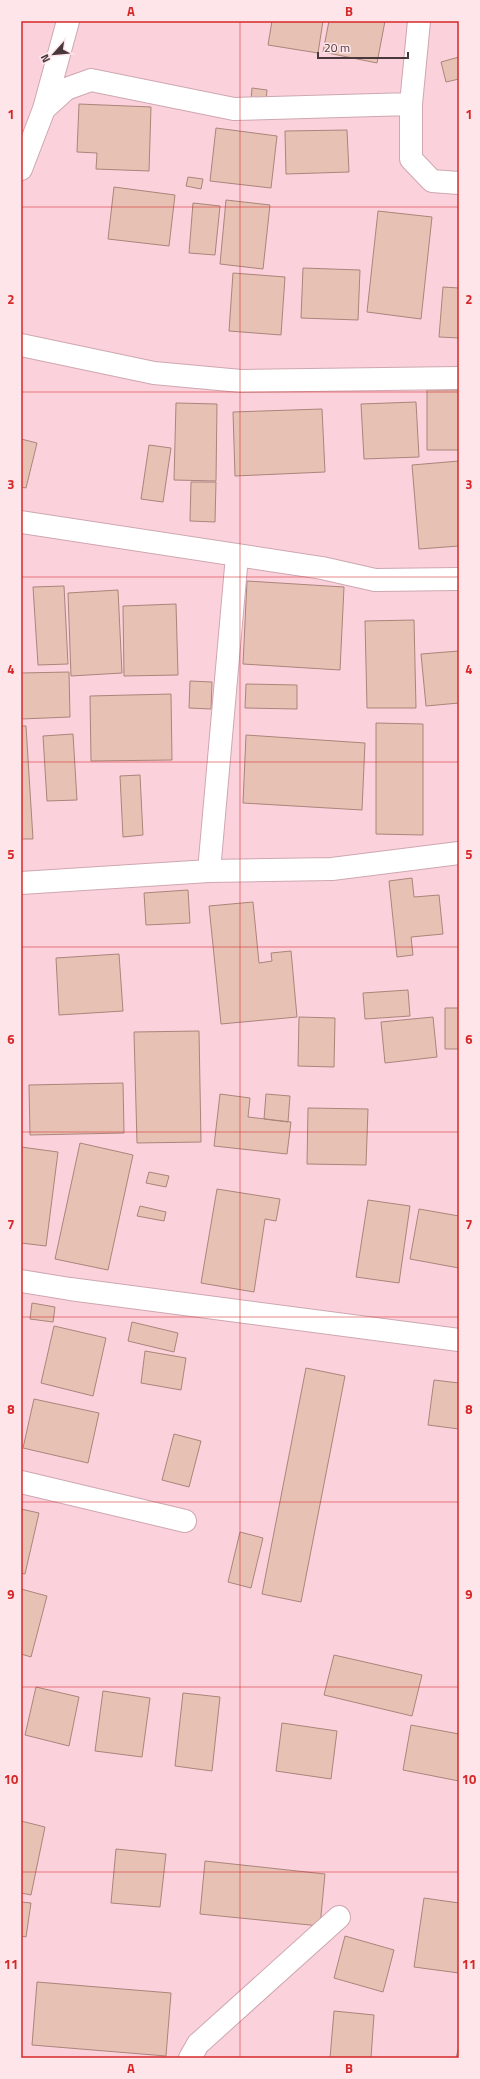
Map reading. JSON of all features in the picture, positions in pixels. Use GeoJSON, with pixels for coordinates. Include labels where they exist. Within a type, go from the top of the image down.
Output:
{"type":"FeatureCollection","features":[{"type":"Feature","properties":{"kind":"street"},"geometry":{"type":"LineString","coordinates":[[21,169],[44,109],[68,21]]}},
{"type":"Feature","properties":{"kind":"street"},"geometry":{"type":"LineString","coordinates":[[419,21],[411,104],[411,159],[432,181],[459,183]]}},
{"type":"Feature","properties":{"kind":"street"},"geometry":{"type":"LineString","coordinates":[[44,109],[66,89],[91,80],[234,109],[411,104]]}},
{"type":"Feature","properties":{"kind":"street"},"geometry":{"type":"LineString","coordinates":[[21,345],[154,373],[241,381],[459,378]]}},
{"type":"Feature","properties":{"kind":"street"},"geometry":{"type":"LineString","coordinates":[[21,522],[322,568],[375,580],[459,579]]}},
{"type":"Feature","properties":{"kind":"street"},"geometry":{"type":"LineString","coordinates":[[209,871],[237,556]]}},
{"type":"Feature","properties":{"kind":"street"},"geometry":{"type":"LineString","coordinates":[[21,883],[209,871],[332,870],[459,853]]}},
{"type":"Feature","properties":{"kind":"street"},"geometry":{"type":"LineString","coordinates":[[21,1280],[70,1290],[459,1340]]}},
{"type":"Feature","properties":{"kind":"street"},"geometry":{"type":"LineString","coordinates":[[21,1482],[185,1521]]}},
{"type":"Feature","properties":{"kind":"street"},"geometry":{"type":"LineString","coordinates":[[190,2058],[198,2044],[339,1918]]}},
{"type":"Feature","properties":{"kind":"building"},"geometry":{"type":"Polygon","coordinates":[[[272,21],[323,21],[318,53],[268,45],[272,21]]]}},
{"type":"Feature","properties":{"kind":"building"},"geometry":{"type":"Polygon","coordinates":[[[329,21],[385,21],[377,63],[323,52],[329,21]]]}},
{"type":"Feature","properties":{"kind":"building"},"geometry":{"type":"Polygon","coordinates":[[[459,57],[459,79],[446,82],[441,62],[459,57]]]}},
{"type":"Feature","properties":{"kind":"building"},"geometry":{"type":"Polygon","coordinates":[[[252,88],[267,90],[266,102],[251,100],[252,88]]]}},
{"type":"Feature","properties":{"kind":"building"},"geometry":{"type":"Polygon","coordinates":[[[79,104],[151,107],[149,171],[96,169],[97,153],[77,152],[79,104]]]}},
{"type":"Feature","properties":{"kind":"building"},"geometry":{"type":"Polygon","coordinates":[[[216,128],[277,136],[271,188],[210,181],[216,128]]]}},
{"type":"Feature","properties":{"kind":"building"},"geometry":{"type":"Polygon","coordinates":[[[347,130],[349,172],[286,174],[285,131],[347,130]]]}},
{"type":"Feature","properties":{"kind":"building"},"geometry":{"type":"Polygon","coordinates":[[[188,177],[203,179],[201,189],[186,186],[188,177]]]}},
{"type":"Feature","properties":{"kind":"building"},"geometry":{"type":"Polygon","coordinates":[[[114,187],[175,195],[169,246],[108,239],[114,187]]]}},
{"type":"Feature","properties":{"kind":"building"},"geometry":{"type":"Polygon","coordinates":[[[226,200],[270,205],[263,269],[220,264],[226,200]]]}},
{"type":"Feature","properties":{"kind":"building"},"geometry":{"type":"Polygon","coordinates":[[[193,203],[220,206],[215,255],[189,253],[193,203]]]}},
{"type":"Feature","properties":{"kind":"building"},"geometry":{"type":"Polygon","coordinates":[[[378,211],[432,217],[421,319],[367,312],[378,211]]]}},
{"type":"Feature","properties":{"kind":"building"},"geometry":{"type":"Polygon","coordinates":[[[303,268],[360,270],[358,320],[301,318],[303,268]]]}},
{"type":"Feature","properties":{"kind":"building"},"geometry":{"type":"Polygon","coordinates":[[[233,273],[285,277],[281,335],[229,331],[233,273]]]}},
{"type":"Feature","properties":{"kind":"building"},"geometry":{"type":"Polygon","coordinates":[[[443,287],[459,288],[459,338],[439,337],[443,287]]]}},
{"type":"Feature","properties":{"kind":"building"},"geometry":{"type":"Polygon","coordinates":[[[427,390],[459,390],[459,450],[427,450],[427,390]]]}},
{"type":"Feature","properties":{"kind":"building"},"geometry":{"type":"Polygon","coordinates":[[[416,402],[419,457],[364,459],[361,404],[416,402]]]}},
{"type":"Feature","properties":{"kind":"building"},"geometry":{"type":"Polygon","coordinates":[[[176,403],[217,404],[216,481],[174,480],[176,403]]]}},
{"type":"Feature","properties":{"kind":"building"},"geometry":{"type":"Polygon","coordinates":[[[322,409],[325,472],[235,476],[233,412],[322,409]]]}},
{"type":"Feature","properties":{"kind":"building"},"geometry":{"type":"Polygon","coordinates":[[[21,439],[37,443],[26,488],[21,487],[21,439]]]}},
{"type":"Feature","properties":{"kind":"building"},"geometry":{"type":"Polygon","coordinates":[[[149,445],[171,448],[163,502],[141,499],[149,445]]]}},
{"type":"Feature","properties":{"kind":"building"},"geometry":{"type":"Polygon","coordinates":[[[459,461],[459,546],[419,549],[412,465],[459,461]]]}},
{"type":"Feature","properties":{"kind":"building"},"geometry":{"type":"Polygon","coordinates":[[[191,482],[216,482],[215,522],[190,521],[191,482]]]}},
{"type":"Feature","properties":{"kind":"building"},"geometry":{"type":"Polygon","coordinates":[[[247,581],[344,587],[340,670],[243,664],[247,581]]]}},
{"type":"Feature","properties":{"kind":"building"},"geometry":{"type":"Polygon","coordinates":[[[64,586],[68,664],[38,665],[33,587],[64,586]]]}},
{"type":"Feature","properties":{"kind":"building"},"geometry":{"type":"Polygon","coordinates":[[[118,590],[122,673],[71,676],[68,593],[118,590]]]}},
{"type":"Feature","properties":{"kind":"building"},"geometry":{"type":"Polygon","coordinates":[[[176,604],[178,675],[124,676],[123,606],[176,604]]]}},
{"type":"Feature","properties":{"kind":"building"},"geometry":{"type":"Polygon","coordinates":[[[414,620],[416,708],[367,708],[365,621],[414,620]]]}},
{"type":"Feature","properties":{"kind":"building"},"geometry":{"type":"Polygon","coordinates":[[[459,651],[459,703],[426,706],[421,654],[459,651]]]}},
{"type":"Feature","properties":{"kind":"building"},"geometry":{"type":"Polygon","coordinates":[[[69,672],[70,717],[21,719],[21,673],[69,672]]]}},
{"type":"Feature","properties":{"kind":"building"},"geometry":{"type":"Polygon","coordinates":[[[190,681],[212,682],[211,709],[189,708],[190,681]]]}},
{"type":"Feature","properties":{"kind":"building"},"geometry":{"type":"Polygon","coordinates":[[[246,684],[297,685],[297,709],[245,708],[246,684]]]}},
{"type":"Feature","properties":{"kind":"building"},"geometry":{"type":"Polygon","coordinates":[[[171,694],[172,760],[91,761],[90,696],[171,694]]]}},
{"type":"Feature","properties":{"kind":"building"},"geometry":{"type":"Polygon","coordinates":[[[376,723],[423,724],[423,835],[376,834],[376,723]]]}},
{"type":"Feature","properties":{"kind":"building"},"geometry":{"type":"Polygon","coordinates":[[[21,726],[26,726],[33,839],[21,839],[21,726]]]}},
{"type":"Feature","properties":{"kind":"building"},"geometry":{"type":"Polygon","coordinates":[[[73,734],[77,800],[47,801],[43,736],[73,734]]]}},
{"type":"Feature","properties":{"kind":"building"},"geometry":{"type":"Polygon","coordinates":[[[246,735],[365,743],[362,810],[243,803],[246,735]]]}},
{"type":"Feature","properties":{"kind":"building"},"geometry":{"type":"Polygon","coordinates":[[[140,775],[143,835],[123,837],[120,776],[140,775]]]}},
{"type":"Feature","properties":{"kind":"building"},"geometry":{"type":"Polygon","coordinates":[[[412,878],[414,897],[439,895],[443,934],[411,937],[413,955],[397,957],[389,881],[412,878]]]}},
{"type":"Feature","properties":{"kind":"building"},"geometry":{"type":"Polygon","coordinates":[[[188,890],[190,923],[146,925],[144,893],[188,890]]]}},
{"type":"Feature","properties":{"kind":"building"},"geometry":{"type":"Polygon","coordinates":[[[253,902],[259,963],[272,961],[271,953],[291,951],[297,1017],[221,1024],[209,906],[253,902]]]}},
{"type":"Feature","properties":{"kind":"building"},"geometry":{"type":"Polygon","coordinates":[[[119,954],[123,1011],[59,1015],[56,958],[119,954]]]}},
{"type":"Feature","properties":{"kind":"building"},"geometry":{"type":"Polygon","coordinates":[[[408,990],[410,1016],[365,1019],[363,993],[408,990]]]}},
{"type":"Feature","properties":{"kind":"building"},"geometry":{"type":"Polygon","coordinates":[[[445,1008],[459,1008],[459,1049],[445,1049],[445,1008]]]}},
{"type":"Feature","properties":{"kind":"building"},"geometry":{"type":"Polygon","coordinates":[[[299,1017],[335,1018],[334,1067],[298,1066],[299,1017]]]}},
{"type":"Feature","properties":{"kind":"building"},"geometry":{"type":"Polygon","coordinates":[[[433,1017],[437,1057],[385,1063],[381,1022],[433,1017]]]}},
{"type":"Feature","properties":{"kind":"building"},"geometry":{"type":"Polygon","coordinates":[[[199,1031],[201,1142],[137,1143],[134,1032],[199,1031]]]}},
{"type":"Feature","properties":{"kind":"building"},"geometry":{"type":"Polygon","coordinates":[[[123,1083],[124,1133],[30,1135],[29,1085],[123,1083]]]}},
{"type":"Feature","properties":{"kind":"building"},"geometry":{"type":"Polygon","coordinates":[[[220,1094],[250,1098],[248,1117],[291,1122],[287,1154],[214,1146],[220,1094]]]}},
{"type":"Feature","properties":{"kind":"building"},"geometry":{"type":"Polygon","coordinates":[[[266,1094],[290,1096],[288,1122],[264,1119],[266,1094]]]}},
{"type":"Feature","properties":{"kind":"building"},"geometry":{"type":"Polygon","coordinates":[[[308,1108],[368,1109],[366,1165],[307,1164],[308,1108]]]}},
{"type":"Feature","properties":{"kind":"building"},"geometry":{"type":"Polygon","coordinates":[[[80,1143],[133,1155],[108,1270],[55,1259],[80,1143]]]}},
{"type":"Feature","properties":{"kind":"building"},"geometry":{"type":"Polygon","coordinates":[[[21,1147],[58,1152],[46,1246],[21,1243],[21,1147]]]}},
{"type":"Feature","properties":{"kind":"building"},"geometry":{"type":"Polygon","coordinates":[[[149,1172],[169,1176],[166,1187],[146,1183],[149,1172]]]}},
{"type":"Feature","properties":{"kind":"building"},"geometry":{"type":"Polygon","coordinates":[[[217,1189],[280,1199],[276,1221],[265,1219],[254,1292],[201,1283],[217,1189]]]}},
{"type":"Feature","properties":{"kind":"building"},"geometry":{"type":"Polygon","coordinates":[[[368,1200],[410,1206],[399,1283],[356,1277],[368,1200]]]}},
{"type":"Feature","properties":{"kind":"building"},"geometry":{"type":"Polygon","coordinates":[[[140,1206],[166,1212],[164,1221],[137,1216],[140,1206]]]}},
{"type":"Feature","properties":{"kind":"building"},"geometry":{"type":"Polygon","coordinates":[[[419,1209],[459,1216],[459,1268],[410,1259],[419,1209]]]}},
{"type":"Feature","properties":{"kind":"building"},"geometry":{"type":"Polygon","coordinates":[[[32,1303],[55,1307],[53,1322],[30,1319],[32,1303]]]}},
{"type":"Feature","properties":{"kind":"building"},"geometry":{"type":"Polygon","coordinates":[[[132,1322],[178,1333],[174,1352],[128,1341],[132,1322]]]}},
{"type":"Feature","properties":{"kind":"building"},"geometry":{"type":"Polygon","coordinates":[[[54,1326],[106,1338],[93,1396],[41,1383],[54,1326]]]}},
{"type":"Feature","properties":{"kind":"building"},"geometry":{"type":"Polygon","coordinates":[[[145,1351],[186,1358],[181,1390],[141,1383],[145,1351]]]}},
{"type":"Feature","properties":{"kind":"building"},"geometry":{"type":"Polygon","coordinates":[[[306,1368],[345,1376],[301,1602],[262,1594],[306,1368]]]}},
{"type":"Feature","properties":{"kind":"building"},"geometry":{"type":"Polygon","coordinates":[[[434,1380],[459,1383],[459,1429],[428,1425],[434,1380]]]}},
{"type":"Feature","properties":{"kind":"building"},"geometry":{"type":"Polygon","coordinates":[[[34,1399],[99,1413],[88,1463],[23,1448],[34,1399]]]}},
{"type":"Feature","properties":{"kind":"building"},"geometry":{"type":"Polygon","coordinates":[[[174,1434],[201,1441],[189,1487],[162,1480],[174,1434]]]}},
{"type":"Feature","properties":{"kind":"building"},"geometry":{"type":"Polygon","coordinates":[[[21,1509],[39,1513],[25,1574],[21,1573],[21,1509]]]}},
{"type":"Feature","properties":{"kind":"building"},"geometry":{"type":"Polygon","coordinates":[[[240,1532],[263,1538],[251,1588],[228,1582],[240,1532]]]}},
{"type":"Feature","properties":{"kind":"building"},"geometry":{"type":"Polygon","coordinates":[[[21,1589],[47,1596],[31,1657],[21,1654],[21,1589]]]}},
{"type":"Feature","properties":{"kind":"building"},"geometry":{"type":"Polygon","coordinates":[[[334,1655],[422,1675],[412,1716],[324,1695],[334,1655]]]}},
{"type":"Feature","properties":{"kind":"building"},"geometry":{"type":"Polygon","coordinates":[[[36,1687],[79,1697],[69,1746],[25,1735],[36,1687]]]}},
{"type":"Feature","properties":{"kind":"building"},"geometry":{"type":"Polygon","coordinates":[[[103,1691],[150,1698],[142,1757],[95,1751],[103,1691]]]}},
{"type":"Feature","properties":{"kind":"building"},"geometry":{"type":"Polygon","coordinates":[[[183,1693],[220,1697],[212,1771],[175,1766],[183,1693]]]}},
{"type":"Feature","properties":{"kind":"building"},"geometry":{"type":"Polygon","coordinates":[[[282,1723],[337,1731],[331,1779],[276,1771],[282,1723]]]}},
{"type":"Feature","properties":{"kind":"building"},"geometry":{"type":"Polygon","coordinates":[[[411,1725],[459,1734],[459,1781],[403,1770],[411,1725]]]}},
{"type":"Feature","properties":{"kind":"building"},"geometry":{"type":"Polygon","coordinates":[[[21,1821],[45,1827],[31,1895],[21,1893],[21,1821]]]}},
{"type":"Feature","properties":{"kind":"building"},"geometry":{"type":"Polygon","coordinates":[[[116,1849],[166,1854],[160,1907],[111,1903],[116,1849]]]}},
{"type":"Feature","properties":{"kind":"building"},"geometry":{"type":"Polygon","coordinates":[[[205,1861],[325,1874],[320,1926],[200,1914],[205,1861]]]}},
{"type":"Feature","properties":{"kind":"building"},"geometry":{"type":"Polygon","coordinates":[[[424,1898],[459,1903],[459,1973],[414,1967],[424,1898]]]}},
{"type":"Feature","properties":{"kind":"building"},"geometry":{"type":"Polygon","coordinates":[[[21,1902],[31,1903],[26,1937],[21,1936],[21,1902]]]}},
{"type":"Feature","properties":{"kind":"building"},"geometry":{"type":"Polygon","coordinates":[[[345,1936],[394,1950],[383,1992],[334,1978],[345,1936]]]}},
{"type":"Feature","properties":{"kind":"building"},"geometry":{"type":"Polygon","coordinates":[[[37,1982],[171,1993],[166,2056],[32,2045],[37,1982]]]}},
{"type":"Feature","properties":{"kind":"building"},"geometry":{"type":"Polygon","coordinates":[[[334,2011],[374,2015],[371,2058],[330,2058],[334,2011]]]}},
{"type":"Feature","properties":{"kind":"building"},"geometry":{"type":"Polygon","coordinates":[[[459,2046],[459,2058],[456,2058],[459,2046]]]}}]}
